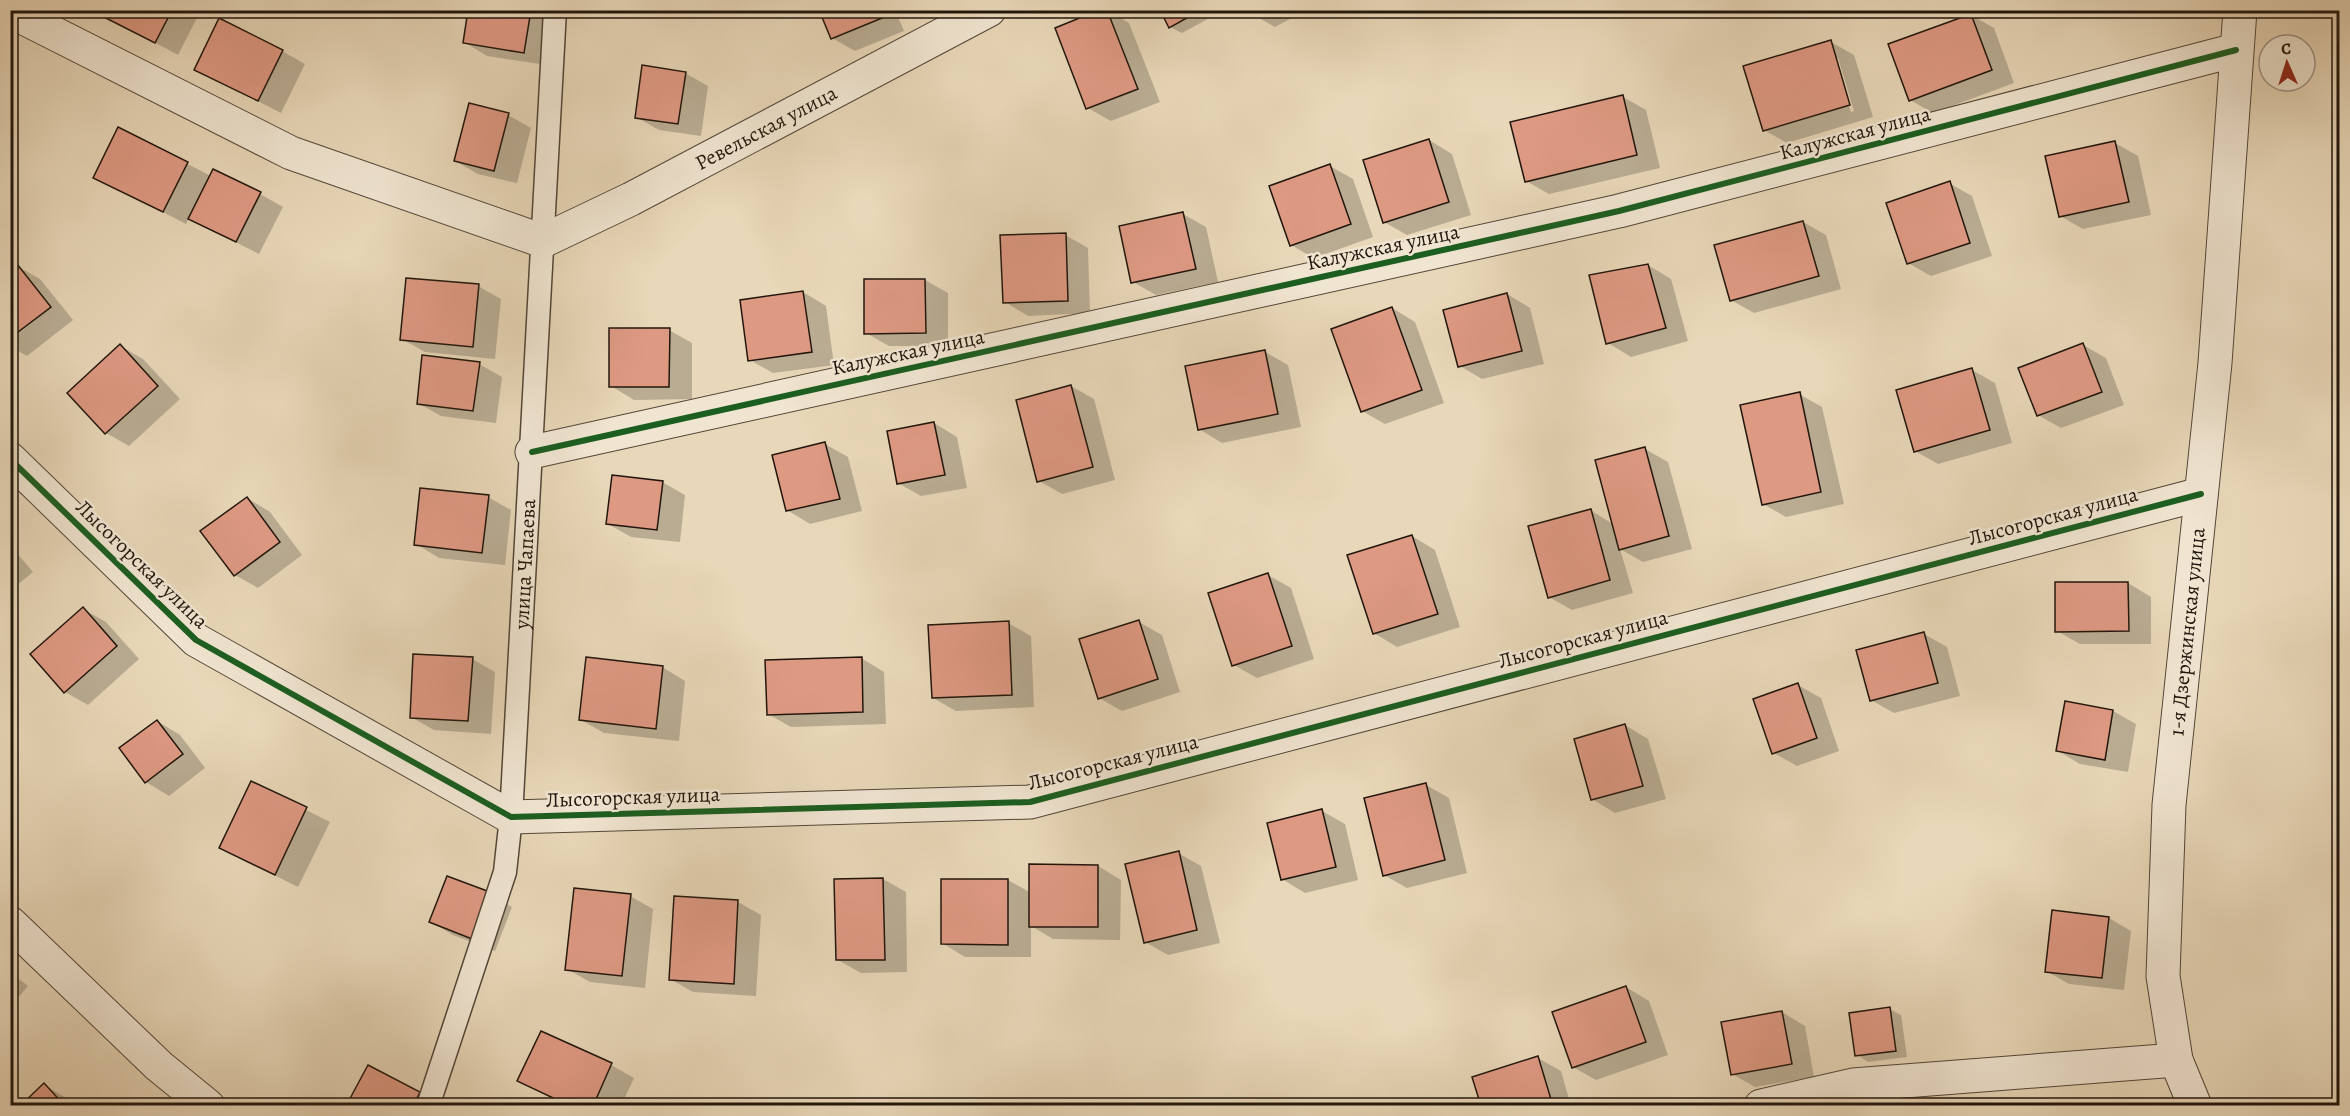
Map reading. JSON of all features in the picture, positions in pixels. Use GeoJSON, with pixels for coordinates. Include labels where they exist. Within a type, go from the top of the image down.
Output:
{"type":"FeatureCollection","features":[{"type":"Feature","properties":{"kind":"street","name":"Ревельская улица"},"geometry":{"type":"LineString","coordinates":[[543,241],[641,193],[990,10]]}},
{"type":"Feature","properties":{"kind":"street","name":"1-я Дзержинская улица"},"geometry":{"type":"LineString","coordinates":[[2195,1106],[2176,1060],[2163,976],[2169,805],[2215,363],[2240,10]]}},
{"type":"Feature","properties":{"kind":"street"},"geometry":{"type":"LineString","coordinates":[[10,11],[291,153],[543,241]]}},
{"type":"Feature","properties":{"kind":"street","name":"Калужская улица"},"geometry":{"type":"LineString","coordinates":[[532,452],[1619,212],[2236,50]]}},
{"type":"Feature","properties":{"kind":"street","name":"Лысогорская улица"},"geometry":{"type":"LineString","coordinates":[[10,459],[196,640],[511,817],[1030,802],[2201,494]]}},
{"type":"Feature","properties":{"kind":"street"},"geometry":{"type":"LineString","coordinates":[[10,923],[159,1066],[207,1106]]}},
{"type":"Feature","properties":{"kind":"street"},"geometry":{"type":"LineString","coordinates":[[1761,1106],[1853,1085],[2176,1060]]}},
{"type":"Feature","properties":{"kind":"lane","name":"улица Чапаева"},"geometry":{"type":"LineString","coordinates":[[428,1106],[505,872],[511,817],[555,10]]}},
{"type":"Feature","properties":{"kind":"building"},"geometry":{"type":"Polygon","coordinates":[[[104,10],[172,10],[155,43],[102,16],[104,10]]]}},
{"type":"Feature","properties":{"kind":"building"},"geometry":{"type":"Polygon","coordinates":[[[468,10],[531,10],[524,53],[463,43],[468,10]]]}},
{"type":"Feature","properties":{"kind":"building"},"geometry":{"type":"Polygon","coordinates":[[[819,10],[879,10],[882,18],[831,39],[819,10]]]}},
{"type":"Feature","properties":{"kind":"building"},"geometry":{"type":"Polygon","coordinates":[[[1099,10],[1107,10],[1138,89],[1086,109],[1055,28],[1099,10]]]}},
{"type":"Feature","properties":{"kind":"building"},"geometry":{"type":"Polygon","coordinates":[[[1160,10],[1201,10],[1169,28],[1160,10]]]}},
{"type":"Feature","properties":{"kind":"building"},"geometry":{"type":"Polygon","coordinates":[[[1971,14],[1992,70],[1909,101],[1888,44],[1971,14]]]}},
{"type":"Feature","properties":{"kind":"building"},"geometry":{"type":"Polygon","coordinates":[[[219,18],[283,50],[258,101],[194,70],[219,18]]]}},
{"type":"Feature","properties":{"kind":"building"},"geometry":{"type":"Polygon","coordinates":[[[1831,40],[1850,105],[1763,131],[1743,66],[1831,40]]]}},
{"type":"Feature","properties":{"kind":"building"},"geometry":{"type":"Polygon","coordinates":[[[642,65],[686,72],[678,124],[635,118],[642,65]]]}},
{"type":"Feature","properties":{"kind":"building"},"geometry":{"type":"Polygon","coordinates":[[[1623,95],[1637,155],[1525,182],[1510,122],[1623,95]]]}},
{"type":"Feature","properties":{"kind":"building"},"geometry":{"type":"Polygon","coordinates":[[[469,103],[509,113],[494,171],[454,161],[469,103]]]}},
{"type":"Feature","properties":{"kind":"building"},"geometry":{"type":"Polygon","coordinates":[[[118,127],[188,162],[163,212],[93,178],[118,127]]]}},
{"type":"Feature","properties":{"kind":"building"},"geometry":{"type":"Polygon","coordinates":[[[1429,139],[1449,202],[1383,223],[1363,160],[1429,139]]]}},
{"type":"Feature","properties":{"kind":"building"},"geometry":{"type":"Polygon","coordinates":[[[2115,141],[2129,202],[2059,217],[2045,156],[2115,141]]]}},
{"type":"Feature","properties":{"kind":"building"},"geometry":{"type":"Polygon","coordinates":[[[1330,164],[1351,224],[1290,246],[1269,186],[1330,164]]]}},
{"type":"Feature","properties":{"kind":"building"},"geometry":{"type":"Polygon","coordinates":[[[213,169],[261,192],[236,242],[188,219],[213,169]]]}},
{"type":"Feature","properties":{"kind":"building"},"geometry":{"type":"Polygon","coordinates":[[[1950,181],[1970,243],[1907,264],[1886,203],[1950,181]]]}},
{"type":"Feature","properties":{"kind":"building"},"geometry":{"type":"Polygon","coordinates":[[[1183,212],[1196,269],[1131,283],[1119,226],[1183,212]]]}},
{"type":"Feature","properties":{"kind":"building"},"geometry":{"type":"Polygon","coordinates":[[[1803,221],[1819,276],[1730,301],[1714,245],[1803,221]]]}},
{"type":"Feature","properties":{"kind":"building"},"geometry":{"type":"Polygon","coordinates":[[[1066,233],[1068,301],[1003,303],[1000,235],[1066,233]]]}},
{"type":"Feature","properties":{"kind":"building"},"geometry":{"type":"Polygon","coordinates":[[[17,264],[51,307],[10,338],[10,269],[17,264]]]}},
{"type":"Feature","properties":{"kind":"building"},"geometry":{"type":"Polygon","coordinates":[[[1648,264],[1666,328],[1606,344],[1589,275],[1648,264]]]}},
{"type":"Feature","properties":{"kind":"building"},"geometry":{"type":"Polygon","coordinates":[[[406,278],[479,284],[473,347],[400,340],[406,278]]]}},
{"type":"Feature","properties":{"kind":"building"},"geometry":{"type":"Polygon","coordinates":[[[864,279],[925,279],[926,333],[864,334],[864,279]]]}},
{"type":"Feature","properties":{"kind":"building"},"geometry":{"type":"Polygon","coordinates":[[[803,291],[812,352],[748,361],[740,300],[803,291]]]}},
{"type":"Feature","properties":{"kind":"building"},"geometry":{"type":"Polygon","coordinates":[[[1507,293],[1522,351],[1458,367],[1443,310],[1507,293]]]}},
{"type":"Feature","properties":{"kind":"building"},"geometry":{"type":"Polygon","coordinates":[[[1392,307],[1422,390],[1361,412],[1331,329],[1392,307]]]}},
{"type":"Feature","properties":{"kind":"building"},"geometry":{"type":"Polygon","coordinates":[[[609,328],[670,328],[669,387],[609,387],[609,328]]]}},
{"type":"Feature","properties":{"kind":"building"},"geometry":{"type":"Polygon","coordinates":[[[2083,343],[2102,392],[2037,416],[2018,368],[2083,343]]]}},
{"type":"Feature","properties":{"kind":"building"},"geometry":{"type":"Polygon","coordinates":[[[120,344],[158,386],[105,434],[67,393],[120,344]]]}},
{"type":"Feature","properties":{"kind":"building"},"geometry":{"type":"Polygon","coordinates":[[[1265,350],[1278,414],[1198,430],[1185,366],[1265,350]]]}},
{"type":"Feature","properties":{"kind":"building"},"geometry":{"type":"Polygon","coordinates":[[[422,355],[480,362],[473,411],[417,404],[422,355]]]}},
{"type":"Feature","properties":{"kind":"building"},"geometry":{"type":"Polygon","coordinates":[[[1972,368],[1990,430],[1914,452],[1896,390],[1972,368]]]}},
{"type":"Feature","properties":{"kind":"building"},"geometry":{"type":"Polygon","coordinates":[[[1071,385],[1093,467],[1037,482],[1016,400],[1071,385]]]}},
{"type":"Feature","properties":{"kind":"building"},"geometry":{"type":"Polygon","coordinates":[[[1800,392],[1821,492],[1762,505],[1740,405],[1800,392]]]}},
{"type":"Feature","properties":{"kind":"building"},"geometry":{"type":"Polygon","coordinates":[[[934,422],[945,475],[897,484],[887,431],[934,422]]]}},
{"type":"Feature","properties":{"kind":"building"},"geometry":{"type":"Polygon","coordinates":[[[825,442],[840,499],[786,511],[772,455],[825,442]]]}},
{"type":"Feature","properties":{"kind":"building"},"geometry":{"type":"Polygon","coordinates":[[[1645,447],[1669,536],[1619,550],[1595,460],[1645,447]]]}},
{"type":"Feature","properties":{"kind":"building"},"geometry":{"type":"Polygon","coordinates":[[[612,475],[663,481],[657,530],[606,524],[612,475]]]}},
{"type":"Feature","properties":{"kind":"building"},"geometry":{"type":"Polygon","coordinates":[[[420,488],[489,495],[482,553],[414,545],[420,488]]]}},
{"type":"Feature","properties":{"kind":"building"},"geometry":{"type":"Polygon","coordinates":[[[247,497],[280,542],[234,576],[200,531],[247,497]]]}},
{"type":"Feature","properties":{"kind":"building"},"geometry":{"type":"Polygon","coordinates":[[[1591,509],[1610,580],[1548,598],[1528,526],[1591,509]]]}},
{"type":"Feature","properties":{"kind":"building"},"geometry":{"type":"Polygon","coordinates":[[[1412,535],[1438,614],[1373,634],[1347,555],[1412,535]]]}},
{"type":"Feature","properties":{"kind":"building"},"geometry":{"type":"Polygon","coordinates":[[[1268,573],[1292,646],[1232,666],[1208,593],[1268,573]]]}},
{"type":"Feature","properties":{"kind":"building"},"geometry":{"type":"Polygon","coordinates":[[[2055,582],[2128,582],[2129,631],[2055,632],[2055,582]]]}},
{"type":"Feature","properties":{"kind":"building"},"geometry":{"type":"Polygon","coordinates":[[[83,607],[117,646],[64,693],[30,654],[83,607]]]}},
{"type":"Feature","properties":{"kind":"building"},"geometry":{"type":"Polygon","coordinates":[[[1139,620],[1158,679],[1098,699],[1079,639],[1139,620]]]}},
{"type":"Feature","properties":{"kind":"building"},"geometry":{"type":"Polygon","coordinates":[[[1009,621],[1012,695],[932,698],[928,625],[1009,621]]]}},
{"type":"Feature","properties":{"kind":"building"},"geometry":{"type":"Polygon","coordinates":[[[1924,632],[1938,683],[1870,701],[1856,650],[1924,632]]]}},
{"type":"Feature","properties":{"kind":"building"},"geometry":{"type":"Polygon","coordinates":[[[413,654],[473,657],[468,721],[410,718],[413,654]]]}},
{"type":"Feature","properties":{"kind":"building"},"geometry":{"type":"Polygon","coordinates":[[[586,657],[663,666],[656,729],[579,720],[586,657]]]}},
{"type":"Feature","properties":{"kind":"building"},"geometry":{"type":"Polygon","coordinates":[[[862,657],[863,712],[767,715],[765,660],[862,657]]]}},
{"type":"Feature","properties":{"kind":"building"},"geometry":{"type":"Polygon","coordinates":[[[1798,683],[1817,738],[1772,754],[1753,699],[1798,683]]]}},
{"type":"Feature","properties":{"kind":"building"},"geometry":{"type":"Polygon","coordinates":[[[2065,701],[2113,710],[2105,760],[2056,751],[2065,701]]]}},
{"type":"Feature","properties":{"kind":"building"},"geometry":{"type":"Polygon","coordinates":[[[157,720],[183,754],[145,783],[119,748],[157,720]]]}},
{"type":"Feature","properties":{"kind":"building"},"geometry":{"type":"Polygon","coordinates":[[[1625,724],[1643,786],[1591,800],[1574,739],[1625,724]]]}},
{"type":"Feature","properties":{"kind":"building"},"geometry":{"type":"Polygon","coordinates":[[[251,781],[307,807],[275,875],[219,848],[251,781]]]}},
{"type":"Feature","properties":{"kind":"building"},"geometry":{"type":"Polygon","coordinates":[[[1426,783],[1445,860],[1383,876],[1364,798],[1426,783]]]}},
{"type":"Feature","properties":{"kind":"building"},"geometry":{"type":"Polygon","coordinates":[[[1322,809],[1336,867],[1281,880],[1267,823],[1322,809]]]}},
{"type":"Feature","properties":{"kind":"building"},"geometry":{"type":"Polygon","coordinates":[[[1179,851],[1197,930],[1144,943],[1125,864],[1179,851]]]}},
{"type":"Feature","properties":{"kind":"building"},"geometry":{"type":"Polygon","coordinates":[[[1029,864],[1098,865],[1098,927],[1029,927],[1029,864]]]}},
{"type":"Feature","properties":{"kind":"building"},"geometry":{"type":"Polygon","coordinates":[[[447,876],[490,892],[472,939],[429,922],[447,876]]]}},
{"type":"Feature","properties":{"kind":"building"},"geometry":{"type":"Polygon","coordinates":[[[883,878],[885,960],[836,960],[834,879],[883,878]]]}},
{"type":"Feature","properties":{"kind":"building"},"geometry":{"type":"Polygon","coordinates":[[[941,879],[1008,879],[1008,945],[941,944],[941,879]]]}},
{"type":"Feature","properties":{"kind":"building"},"geometry":{"type":"Polygon","coordinates":[[[574,888],[631,894],[622,976],[565,970],[574,888]]]}},
{"type":"Feature","properties":{"kind":"building"},"geometry":{"type":"Polygon","coordinates":[[[674,896],[738,900],[734,984],[669,980],[674,896]]]}},
{"type":"Feature","properties":{"kind":"building"},"geometry":{"type":"Polygon","coordinates":[[[2052,910],[2109,917],[2102,978],[2045,972],[2052,910]]]}},
{"type":"Feature","properties":{"kind":"building"},"geometry":{"type":"Polygon","coordinates":[[[1626,986],[1646,1042],[1572,1068],[1552,1012],[1626,986]]]}},
{"type":"Feature","properties":{"kind":"building"},"geometry":{"type":"Polygon","coordinates":[[[1890,1007],[1896,1051],[1855,1056],[1849,1013],[1890,1007]]]}},
{"type":"Feature","properties":{"kind":"building"},"geometry":{"type":"Polygon","coordinates":[[[1782,1011],[1792,1064],[1731,1075],[1721,1022],[1782,1011]]]}},
{"type":"Feature","properties":{"kind":"building"},"geometry":{"type":"Polygon","coordinates":[[[541,1031],[612,1063],[593,1106],[570,1106],[517,1081],[541,1031]]]}},
{"type":"Feature","properties":{"kind":"building"},"geometry":{"type":"Polygon","coordinates":[[[1538,1056],[1553,1106],[1481,1106],[1472,1077],[1538,1056]]]}},
{"type":"Feature","properties":{"kind":"building"},"geometry":{"type":"Polygon","coordinates":[[[368,1065],[420,1092],[413,1106],[346,1106],[368,1065]]]}},
{"type":"Feature","properties":{"kind":"building"},"geometry":{"type":"Polygon","coordinates":[[[44,1083],[65,1106],[20,1106],[44,1083]]]}},
{"type":"Feature","properties":{"kind":"cycle path"},"geometry":{"type":"LineString","coordinates":[[532,452],[1619,211],[2236,50]]}},
{"type":"Feature","properties":{"kind":"cycle path"},"geometry":{"type":"LineString","coordinates":[[10,459],[196,640],[511,817],[1030,802],[2201,494]]}}]}
